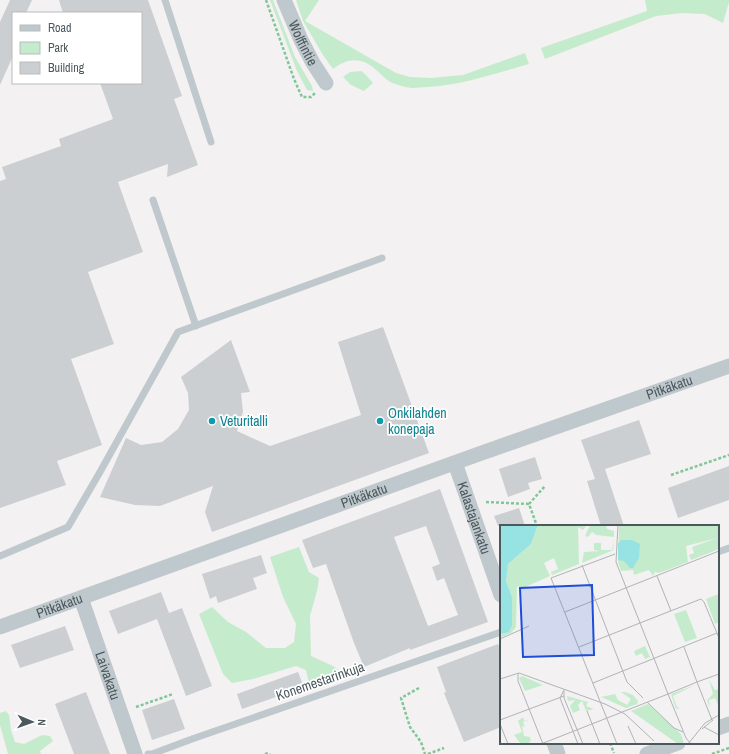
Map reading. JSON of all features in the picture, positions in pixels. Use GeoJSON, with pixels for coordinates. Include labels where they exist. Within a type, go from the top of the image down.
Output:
{"type":"FeatureCollection","features":[{"type":"Feature","properties":{"kind":"street","name":"Wolffintie"},"geometry":{"type":"LineString","coordinates":[[284,0],[313,63],[326,83]]}},
{"type":"Feature","properties":{"kind":"street","name":"Pitkäkatu"},"geometry":{"type":"LineString","coordinates":[[0,627],[729,366]]}},
{"type":"Feature","properties":{"kind":"street","name":"Kalastajankatu"},"geometry":{"type":"LineString","coordinates":[[455,463],[500,592]]}},
{"type":"Feature","properties":{"kind":"street","name":"Laivakatu"},"geometry":{"type":"LineString","coordinates":[[81,598],[135,754]]}},
{"type":"Feature","properties":{"kind":"street"},"geometry":{"type":"LineString","coordinates":[[719,728],[729,724]]}},
{"type":"Feature","properties":{"kind":"street"},"geometry":{"type":"LineString","coordinates":[[554,744],[558,754]]}},
{"type":"Feature","properties":{"kind":"street"},"geometry":{"type":"LineString","coordinates":[[647,754],[675,744]]}},
{"type":"Feature","properties":{"kind":"lane"},"geometry":{"type":"LineString","coordinates":[[165,0],[211,142]]}},
{"type":"Feature","properties":{"kind":"lane"},"geometry":{"type":"LineString","coordinates":[[153,200],[196,326]]}},
{"type":"Feature","properties":{"kind":"lane"},"geometry":{"type":"LineString","coordinates":[[0,556],[68,527],[178,332],[382,258]]}},
{"type":"Feature","properties":{"kind":"lane"},"geometry":{"type":"LineString","coordinates":[[719,552],[729,548]]}},
{"type":"Feature","properties":{"kind":"lane","name":"Konemestarinkuja"},"geometry":{"type":"LineString","coordinates":[[148,754],[152,754],[500,632]]}},
{"type":"Feature","properties":{"kind":"path"},"geometry":{"type":"LineString","coordinates":[[266,0],[294,79],[302,97],[311,97],[326,83]]}},
{"type":"Feature","properties":{"kind":"path"},"geometry":{"type":"LineString","coordinates":[[671,476],[729,455]]}},
{"type":"Feature","properties":{"kind":"path"},"geometry":{"type":"LineString","coordinates":[[529,504],[545,486]]}},
{"type":"Feature","properties":{"kind":"path"},"geometry":{"type":"LineString","coordinates":[[486,502],[529,504]]}},
{"type":"Feature","properties":{"kind":"path"},"geometry":{"type":"LineString","coordinates":[[529,504],[538,525]]}},
{"type":"Feature","properties":{"kind":"path"},"geometry":{"type":"LineString","coordinates":[[419,688],[401,698],[410,727],[421,742],[427,754],[444,748]]}},
{"type":"Feature","properties":{"kind":"path"},"geometry":{"type":"LineString","coordinates":[[136,707],[173,694]]}},
{"type":"Feature","properties":{"kind":"path"},"geometry":{"type":"LineString","coordinates":[[610,744],[614,753]]}},
{"type":"Feature","properties":{"kind":"path"},"geometry":{"type":"LineString","coordinates":[[712,754],[729,748]]}},
{"type":"Feature","properties":{"kind":"path"},"geometry":{"type":"LineString","coordinates":[[265,754],[270,754]]}},
{"type":"Feature","properties":{"kind":"green space"},"geometry":{"type":"Polygon","coordinates":[[[270,0],[273,0],[295,57],[312,86],[313,91],[307,90],[297,71],[270,0]]]}},
{"type":"Feature","properties":{"kind":"green space"},"geometry":{"type":"Polygon","coordinates":[[[296,0],[319,0],[305,21],[396,73],[410,77],[431,78],[463,75],[525,53],[529,64],[453,84],[414,88],[409,88],[391,82],[364,62],[354,60],[349,61],[338,65],[333,69],[303,21],[296,0]]]}},
{"type":"Feature","properties":{"kind":"green space"},"geometry":{"type":"Polygon","coordinates":[[[645,0],[729,0],[729,2],[723,23],[705,14],[682,13],[656,16],[545,59],[541,48],[647,11],[645,0]]]}},
{"type":"Feature","properties":{"kind":"green space"},"geometry":{"type":"Polygon","coordinates":[[[361,71],[373,83],[364,91],[351,85],[343,77],[350,72],[361,71]]]}},
{"type":"Feature","properties":{"kind":"green space"},"geometry":{"type":"Polygon","coordinates":[[[299,547],[309,572],[319,578],[310,616],[311,656],[333,666],[344,674],[309,684],[306,670],[296,666],[253,679],[232,683],[223,674],[199,614],[212,607],[228,622],[246,632],[266,648],[285,648],[294,642],[296,624],[283,597],[270,557],[299,547]]]}},
{"type":"Feature","properties":{"kind":"green space"},"geometry":{"type":"Polygon","coordinates":[[[6,711],[9,715],[11,730],[15,742],[24,744],[42,735],[50,736],[53,741],[40,751],[41,754],[8,754],[0,725],[0,713],[6,711]]]}},
{"type":"Feature","properties":{"kind":"building"},"geometry":{"type":"Polygon","coordinates":[[[10,0],[32,0],[26,12],[12,12],[12,58],[0,85],[0,22],[10,0]]]}},
{"type":"Feature","properties":{"kind":"building"},"geometry":{"type":"Polygon","coordinates":[[[59,0],[148,0],[182,96],[174,99],[198,165],[167,177],[168,164],[118,182],[143,252],[88,272],[114,344],[71,359],[102,445],[57,461],[66,485],[0,508],[0,181],[6,179],[2,167],[61,146],[59,139],[113,119],[100,84],[142,84],[142,12],[63,12],[59,0]]]}},
{"type":"Feature","properties":{"kind":"building"},"geometry":{"type":"Polygon","coordinates":[[[383,327],[429,453],[212,532],[205,512],[213,486],[160,506],[135,505],[100,497],[126,438],[141,445],[162,442],[178,429],[189,410],[188,393],[181,377],[231,340],[250,392],[241,393],[243,412],[237,431],[270,446],[361,415],[338,342],[383,327]]]}},
{"type":"Feature","properties":{"kind":"building"},"geometry":{"type":"Polygon","coordinates":[[[639,420],[651,454],[605,469],[624,525],[601,525],[587,481],[595,479],[581,440],[639,420]]]}},
{"type":"Feature","properties":{"kind":"building"},"geometry":{"type":"Polygon","coordinates":[[[535,457],[542,479],[528,483],[530,489],[508,497],[499,469],[535,457]]]}},
{"type":"Feature","properties":{"kind":"building"},"geometry":{"type":"Polygon","coordinates":[[[729,466],[729,500],[678,518],[668,488],[729,466]]]}},
{"type":"Feature","properties":{"kind":"building"},"geometry":{"type":"Polygon","coordinates":[[[440,489],[488,622],[410,650],[410,648],[364,667],[326,564],[313,568],[302,540],[440,489]],[[426,526],[394,537],[428,626],[458,615],[444,578],[437,581],[432,567],[440,564],[426,526]]]}},
{"type":"Feature","properties":{"kind":"building"},"geometry":{"type":"Polygon","coordinates":[[[519,508],[525,525],[498,526],[494,516],[519,508]]]}},
{"type":"Feature","properties":{"kind":"building"},"geometry":{"type":"Polygon","coordinates":[[[261,555],[267,573],[253,578],[257,589],[218,603],[216,596],[210,599],[202,574],[261,555]]]}},
{"type":"Feature","properties":{"kind":"building"},"geometry":{"type":"Polygon","coordinates":[[[161,592],[169,613],[182,608],[212,686],[186,696],[157,619],[118,634],[109,611],[161,592]]]}},
{"type":"Feature","properties":{"kind":"building"},"geometry":{"type":"Polygon","coordinates":[[[65,626],[74,650],[20,668],[11,645],[65,626]]]}},
{"type":"Feature","properties":{"kind":"building"},"geometry":{"type":"Polygon","coordinates":[[[498,644],[500,650],[500,727],[464,742],[444,693],[446,692],[437,667],[498,644]]]}},
{"type":"Feature","properties":{"kind":"building"},"geometry":{"type":"Polygon","coordinates":[[[298,672],[304,687],[242,709],[237,694],[298,672]]]}},
{"type":"Feature","properties":{"kind":"building"},"geometry":{"type":"Polygon","coordinates":[[[86,692],[110,754],[74,754],[55,704],[86,692]]]}},
{"type":"Feature","properties":{"kind":"building"},"geometry":{"type":"Polygon","coordinates":[[[174,699],[185,729],[152,740],[142,710],[174,699]]]}},
{"type":"Feature","properties":{"kind":"place","name":"Veturitalli"},"geometry":{"type":"Point","coordinates":[212,421]}},
{"type":"Feature","properties":{"kind":"place","name":"Onkilahden konepaja"},"geometry":{"type":"Point","coordinates":[380,421]}}]}
